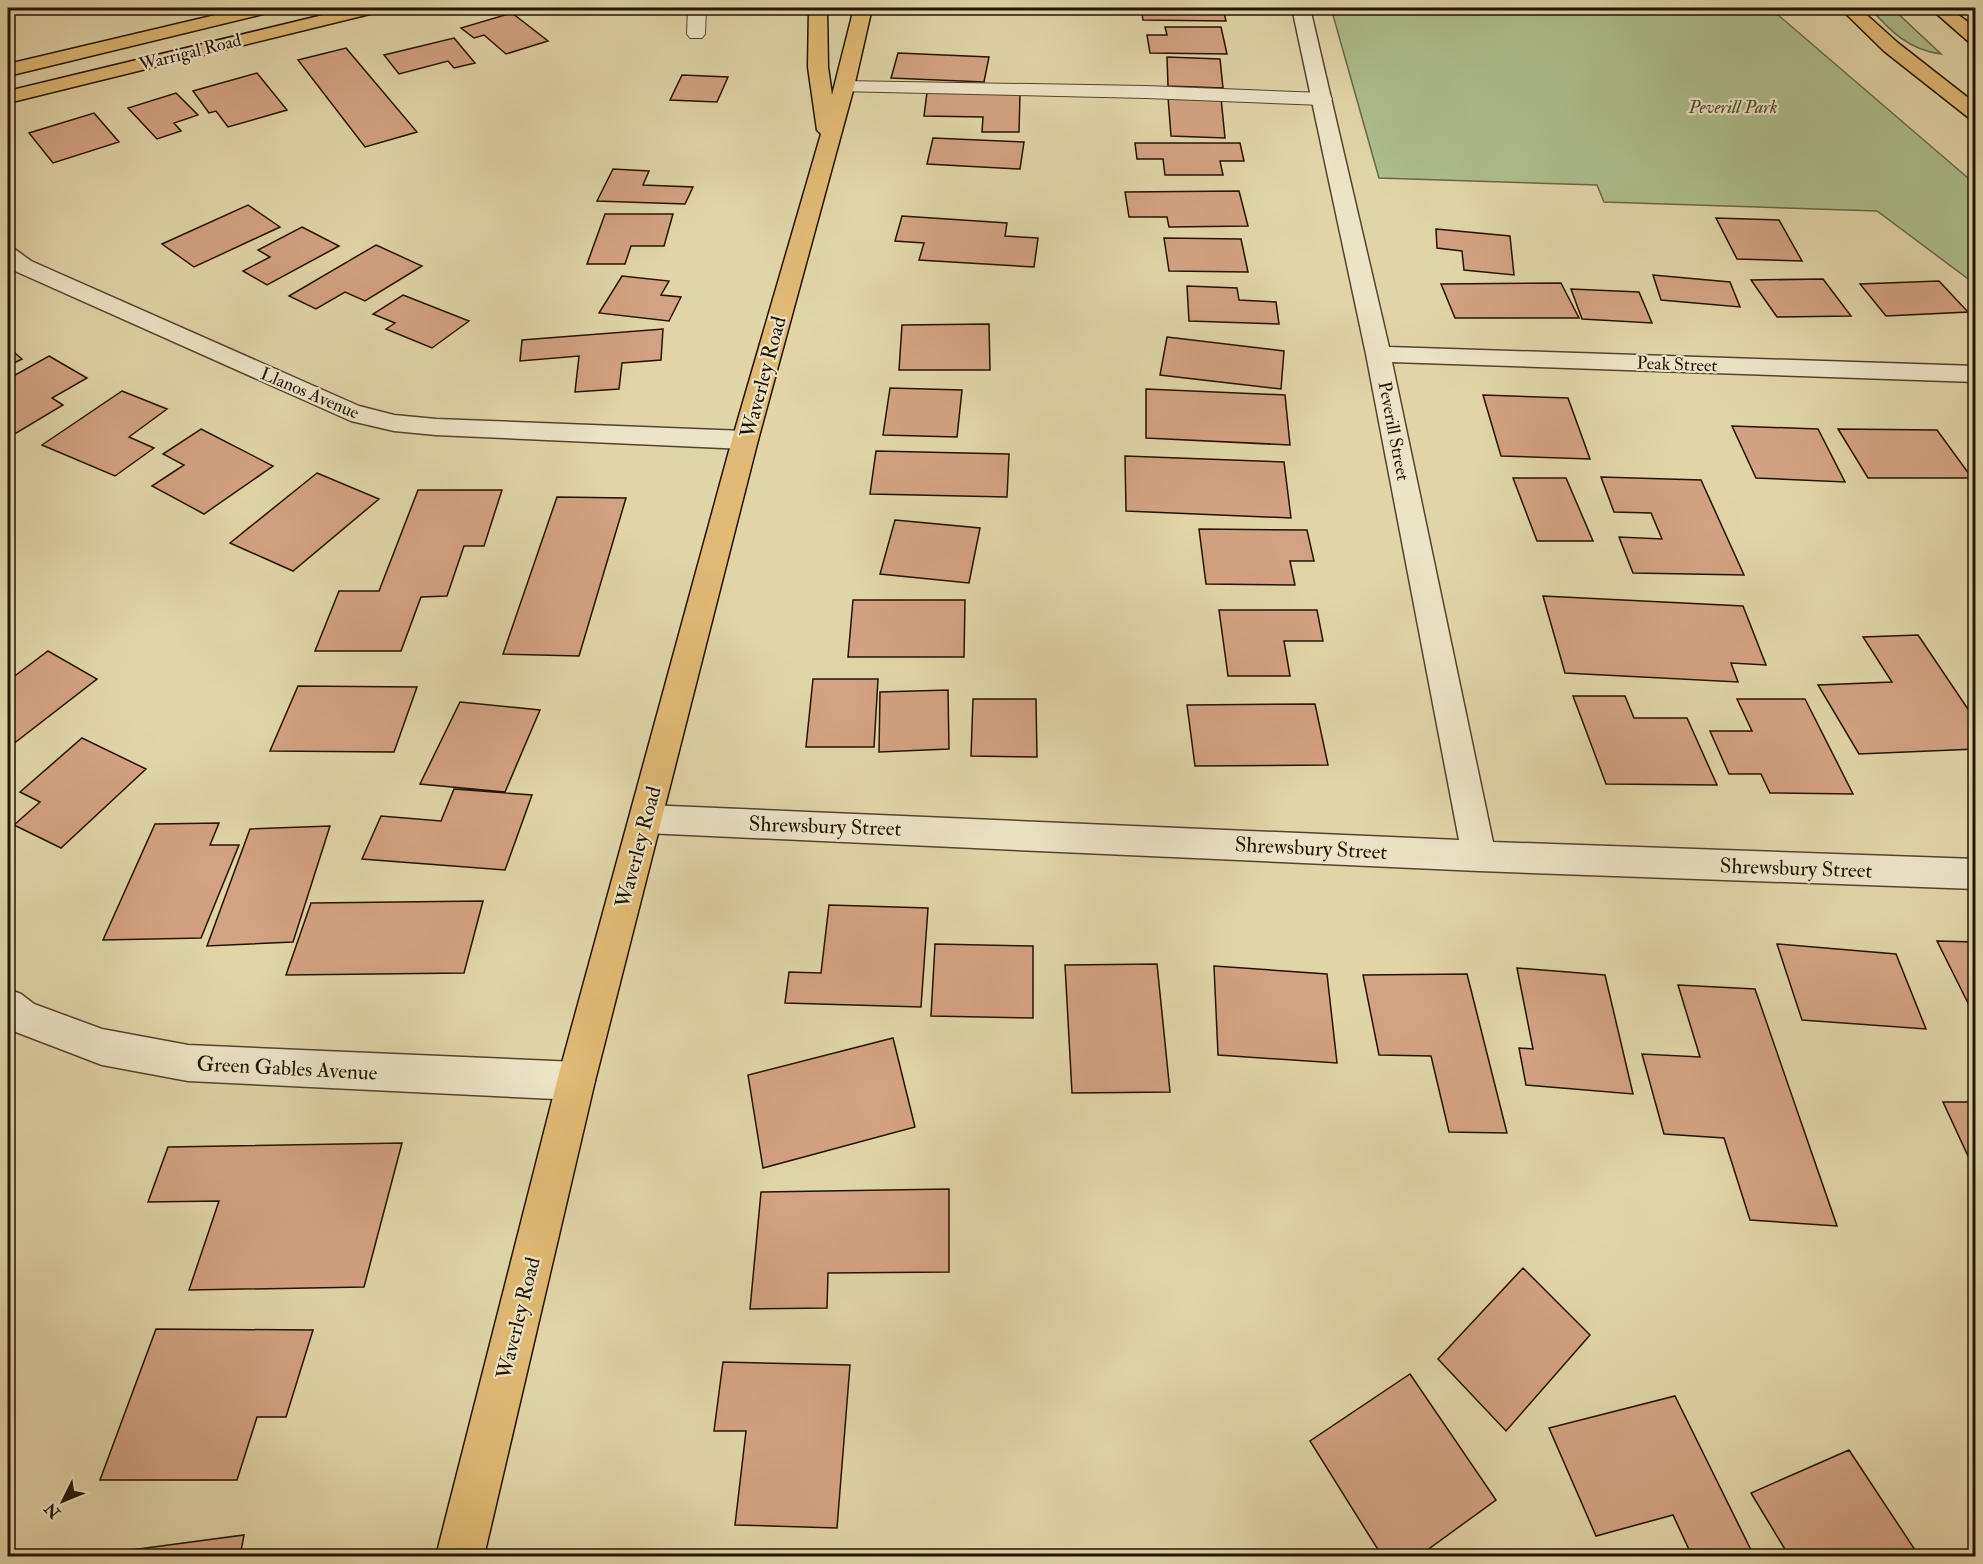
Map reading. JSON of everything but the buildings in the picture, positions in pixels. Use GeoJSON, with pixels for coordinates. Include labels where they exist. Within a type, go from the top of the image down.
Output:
{"type":"FeatureCollection","features":[{"type":"Feature","properties":{"kind":"main road","name":"Warrigal Road"},"geometry":{"type":"LineString","coordinates":[[8,70],[240,10],[265,8]]}},
{"type":"Feature","properties":{"kind":"main road","name":"Warrigal Road"},"geometry":{"type":"LineString","coordinates":[[8,97],[372,8]]}},
{"type":"Feature","properties":{"kind":"main road","name":"Waverley Road"},"geometry":{"type":"LineString","coordinates":[[818,8],[818,67],[828,141]]}},
{"type":"Feature","properties":{"kind":"main road","name":"Waverley Road"},"geometry":{"type":"LineString","coordinates":[[459,1557],[576,1081],[745,440],[844,87],[863,8]]}},
{"type":"Feature","properties":{"kind":"main road"},"geometry":{"type":"LineString","coordinates":[[1849,8],[1891,47],[1976,114]]}},
{"type":"Feature","properties":{"kind":"main road"},"geometry":{"type":"LineString","coordinates":[[1939,8],[1976,38]]}},
{"type":"Feature","properties":{"kind":"street","name":"Peverill Street"},"geometry":{"type":"LineString","coordinates":[[1301,8],[1378,354],[1479,856]]}},
{"type":"Feature","properties":{"kind":"street","name":"Llanos Avenue"},"geometry":{"type":"LineString","coordinates":[[8,255],[23,266],[351,413],[394,423],[436,427],[745,440]]}},
{"type":"Feature","properties":{"kind":"street","name":"Peak Street"},"geometry":{"type":"LineString","coordinates":[[1378,354],[1976,374]]}},
{"type":"Feature","properties":{"kind":"street","name":"Shrewsbury Street"},"geometry":{"type":"LineString","coordinates":[[646,819],[1479,856],[1976,874]]}},
{"type":"Feature","properties":{"kind":"street","name":"Green Gables Avenue"},"geometry":{"type":"LineString","coordinates":[[8,1006],[21,1017],[102,1047],[188,1063],[576,1081]]}},
{"type":"Feature","properties":{"kind":"lane"},"geometry":{"type":"LineString","coordinates":[[696,34],[697,8]]}},
{"type":"Feature","properties":{"kind":"lane"},"geometry":{"type":"LineString","coordinates":[[844,87],[1146,92],[1323,99]]}},
{"type":"Feature","properties":{"kind":"green space","name":"Peverill Park"},"geometry":{"type":"Polygon","coordinates":[[[1331,8],[1770,8],[1975,184],[1975,284],[1877,211],[1604,202],[1597,185],[1379,178],[1331,8]]]}},
{"type":"Feature","properties":{"kind":"green space"},"geometry":{"type":"Polygon","coordinates":[[[1870,8],[1892,8],[1941,54],[1910,44],[1885,24],[1870,8]]]}}]}
